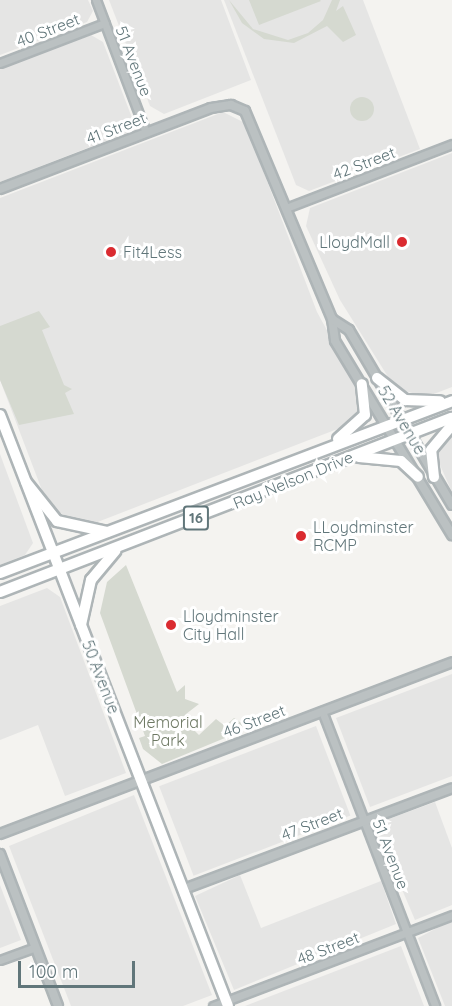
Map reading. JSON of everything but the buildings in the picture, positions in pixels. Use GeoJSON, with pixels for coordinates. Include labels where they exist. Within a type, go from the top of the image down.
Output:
{"type":"FeatureCollection","features":[{"type":"Feature","properties":{"kind":"main road"},"geometry":{"type":"LineString","coordinates":[[377,378],[409,401],[452,400]]}},
{"type":"Feature","properties":{"kind":"main road"},"geometry":{"type":"LineString","coordinates":[[321,451],[365,415],[363,384]]}},
{"type":"Feature","properties":{"kind":"main road","name":"Ray Nelson Drive"},"geometry":{"type":"LineString","coordinates":[[0,573],[452,400]]}},
{"type":"Feature","properties":{"kind":"main road","name":"50 Avenue"},"geometry":{"type":"LineString","coordinates":[[0,415],[227,1004]]}},
{"type":"Feature","properties":{"kind":"main road","name":"Ray Nelson Drive"},"geometry":{"type":"LineString","coordinates":[[0,592],[117,549],[452,418]]}},
{"type":"Feature","properties":{"kind":"main road"},"geometry":{"type":"LineString","coordinates":[[434,477],[431,450],[452,425]]}},
{"type":"Feature","properties":{"kind":"main road"},"geometry":{"type":"LineString","coordinates":[[347,458],[400,460],[418,477]]}},
{"type":"Feature","properties":{"kind":"main road"},"geometry":{"type":"LineString","coordinates":[[26,482],[57,521],[110,532]]}},
{"type":"Feature","properties":{"kind":"main road"},"geometry":{"type":"LineString","coordinates":[[81,625],[91,580],[117,549]]}},
{"type":"Feature","properties":{"kind":"street","name":"51 Avenue"},"geometry":{"type":"LineString","coordinates":[[96,0],[146,132]]}},
{"type":"Feature","properties":{"kind":"street","name":"40 Street"},"geometry":{"type":"LineString","coordinates":[[0,63],[105,23]]}},
{"type":"Feature","properties":{"kind":"street","name":"41 Street"},"geometry":{"type":"LineString","coordinates":[[0,189],[220,105],[245,111]]}},
{"type":"Feature","properties":{"kind":"street","name":"52 Avenue"},"geometry":{"type":"LineString","coordinates":[[245,111],[332,319],[335,341],[452,535]]}},
{"type":"Feature","properties":{"kind":"street","name":"42 Street"},"geometry":{"type":"LineString","coordinates":[[286,208],[452,144]]}},
{"type":"Feature","properties":{"kind":"street","name":"52 Avenue"},"geometry":{"type":"LineString","coordinates":[[332,319],[349,330],[452,505]]}},
{"type":"Feature","properties":{"kind":"street","name":"46 Street"},"geometry":{"type":"LineString","coordinates":[[0,834],[452,662]]}},
{"type":"Feature","properties":{"kind":"street","name":"51 Avenue"},"geometry":{"type":"LineString","coordinates":[[322,711],[435,1006]]}},
{"type":"Feature","properties":{"kind":"street","name":"47 Street"},"geometry":{"type":"LineString","coordinates":[[183,889],[452,788]]}},
{"type":"Feature","properties":{"kind":"street"},"geometry":{"type":"LineString","coordinates":[[0,854],[58,1006]]}},
{"type":"Feature","properties":{"kind":"street","name":"48 Street"},"geometry":{"type":"LineString","coordinates":[[213,1006],[227,1004],[452,915]]}},
{"type":"Feature","properties":{"kind":"street"},"geometry":{"type":"LineString","coordinates":[[0,960],[35,947]]}},
{"type":"Feature","properties":{"kind":"shaded area"},"geometry":{"type":"Polygon","coordinates":[[[0,0],[88,0],[93,11],[87,22],[0,55],[0,0]]]}},
{"type":"Feature","properties":{"kind":"shaded area"},"geometry":{"type":"Polygon","coordinates":[[[109,0],[221,0],[251,80],[164,114],[150,106],[109,0]]]}},
{"type":"Feature","properties":{"kind":"shaded area"},"geometry":{"type":"Polygon","coordinates":[[[224,0],[363,0],[420,149],[309,191],[296,185],[224,0]]]}},
{"type":"Feature","properties":{"kind":"shaded area"},"geometry":{"type":"Polygon","coordinates":[[[91,35],[103,42],[134,123],[131,131],[0,182],[0,69],[91,35]]]}},
{"type":"Feature","properties":{"kind":"shaded area"},"geometry":{"type":"Polygon","coordinates":[[[223,112],[245,123],[317,312],[359,389],[362,408],[340,428],[95,523],[68,517],[48,506],[0,380],[0,198],[223,112]]]}},
{"type":"Feature","properties":{"kind":"shaded area"},"geometry":{"type":"Polygon","coordinates":[[[452,153],[452,387],[426,397],[395,388],[340,300],[306,226],[310,208],[452,153]]]}},
{"type":"Feature","properties":{"kind":"shaded area"},"geometry":{"type":"Polygon","coordinates":[[[452,435],[452,492],[436,456],[452,435]]]}},
{"type":"Feature","properties":{"kind":"shaded area"},"geometry":{"type":"Polygon","coordinates":[[[0,454],[33,543],[25,555],[0,565],[0,454]]]}},
{"type":"Feature","properties":{"kind":"shaded area"},"geometry":{"type":"Polygon","coordinates":[[[47,588],[60,597],[126,773],[65,796],[38,725],[0,740],[0,606],[47,588]]]}},
{"type":"Feature","properties":{"kind":"shaded area"},"geometry":{"type":"Polygon","coordinates":[[[452,674],[452,776],[370,807],[336,718],[452,674]]]}},
{"type":"Feature","properties":{"kind":"shaded area"},"geometry":{"type":"Polygon","coordinates":[[[316,726],[350,816],[194,876],[159,786],[316,726]]]}},
{"type":"Feature","properties":{"kind":"shaded area"},"geometry":{"type":"Polygon","coordinates":[[[134,795],[212,995],[183,1006],[71,1006],[9,846],[134,795]]]}},
{"type":"Feature","properties":{"kind":"shaded area"},"geometry":{"type":"Polygon","coordinates":[[[435,802],[452,848],[452,905],[415,920],[376,828],[378,823],[435,802]]]}},
{"type":"Feature","properties":{"kind":"shaded area"},"geometry":{"type":"Polygon","coordinates":[[[240,875],[261,928],[381,881],[396,924],[234,990],[195,896],[240,875]]]}},
{"type":"Feature","properties":{"kind":"shaded area"},"geometry":{"type":"Polygon","coordinates":[[[0,885],[21,940],[0,948],[0,885]]]}},
{"type":"Feature","properties":{"kind":"shaded area"},"geometry":{"type":"Polygon","coordinates":[[[452,920],[452,1006],[445,1006],[418,938],[452,920]]]}},
{"type":"Feature","properties":{"kind":"shaded area"},"geometry":{"type":"Polygon","coordinates":[[[401,946],[424,1006],[245,1006],[401,946]]]}},
{"type":"Feature","properties":{"kind":"green space"},"geometry":{"type":"Polygon","coordinates":[[[229,0],[253,29],[288,40],[308,33],[323,20],[332,0],[340,0],[336,11],[343,6],[356,35],[343,42],[327,26],[294,43],[264,39],[242,23],[229,0]]]}},
{"type":"Feature","properties":{"kind":"green space"},"geometry":{"type":"Polygon","coordinates":[[[249,0],[320,0],[321,1],[259,25],[249,0]]]}},
{"type":"Feature","properties":{"kind":"green space"},"geometry":{"type":"Polygon","coordinates":[[[362,97],[371,100],[374,109],[371,118],[362,121],[353,118],[350,109],[353,100],[362,97]]]}},
{"type":"Feature","properties":{"kind":"green space"},"geometry":{"type":"Polygon","coordinates":[[[39,311],[50,327],[42,330],[64,385],[72,389],[65,393],[74,414],[19,425],[0,380],[0,326],[39,311]]]}},
{"type":"Feature","properties":{"kind":"green space","name":"Memorial Park"},"geometry":{"type":"Polygon","coordinates":[[[126,565],[177,692],[185,685],[185,699],[199,704],[186,714],[192,728],[199,735],[216,719],[225,726],[234,718],[243,724],[237,733],[162,764],[143,749],[139,738],[145,736],[100,613],[107,582],[126,565]]]}},
{"type":"Feature","properties":{"kind":"place","name":"LloydMall"},"geometry":{"type":"Point","coordinates":[402,242]}},
{"type":"Feature","properties":{"kind":"place","name":"Fit4Less"},"geometry":{"type":"Point","coordinates":[111,252]}},
{"type":"Feature","properties":{"kind":"place","name":"LLoydminster RCMP"},"geometry":{"type":"Point","coordinates":[301,536]}},
{"type":"Feature","properties":{"kind":"place","name":"Lloydminster City Hall"},"geometry":{"type":"Point","coordinates":[171,625]}}]}
